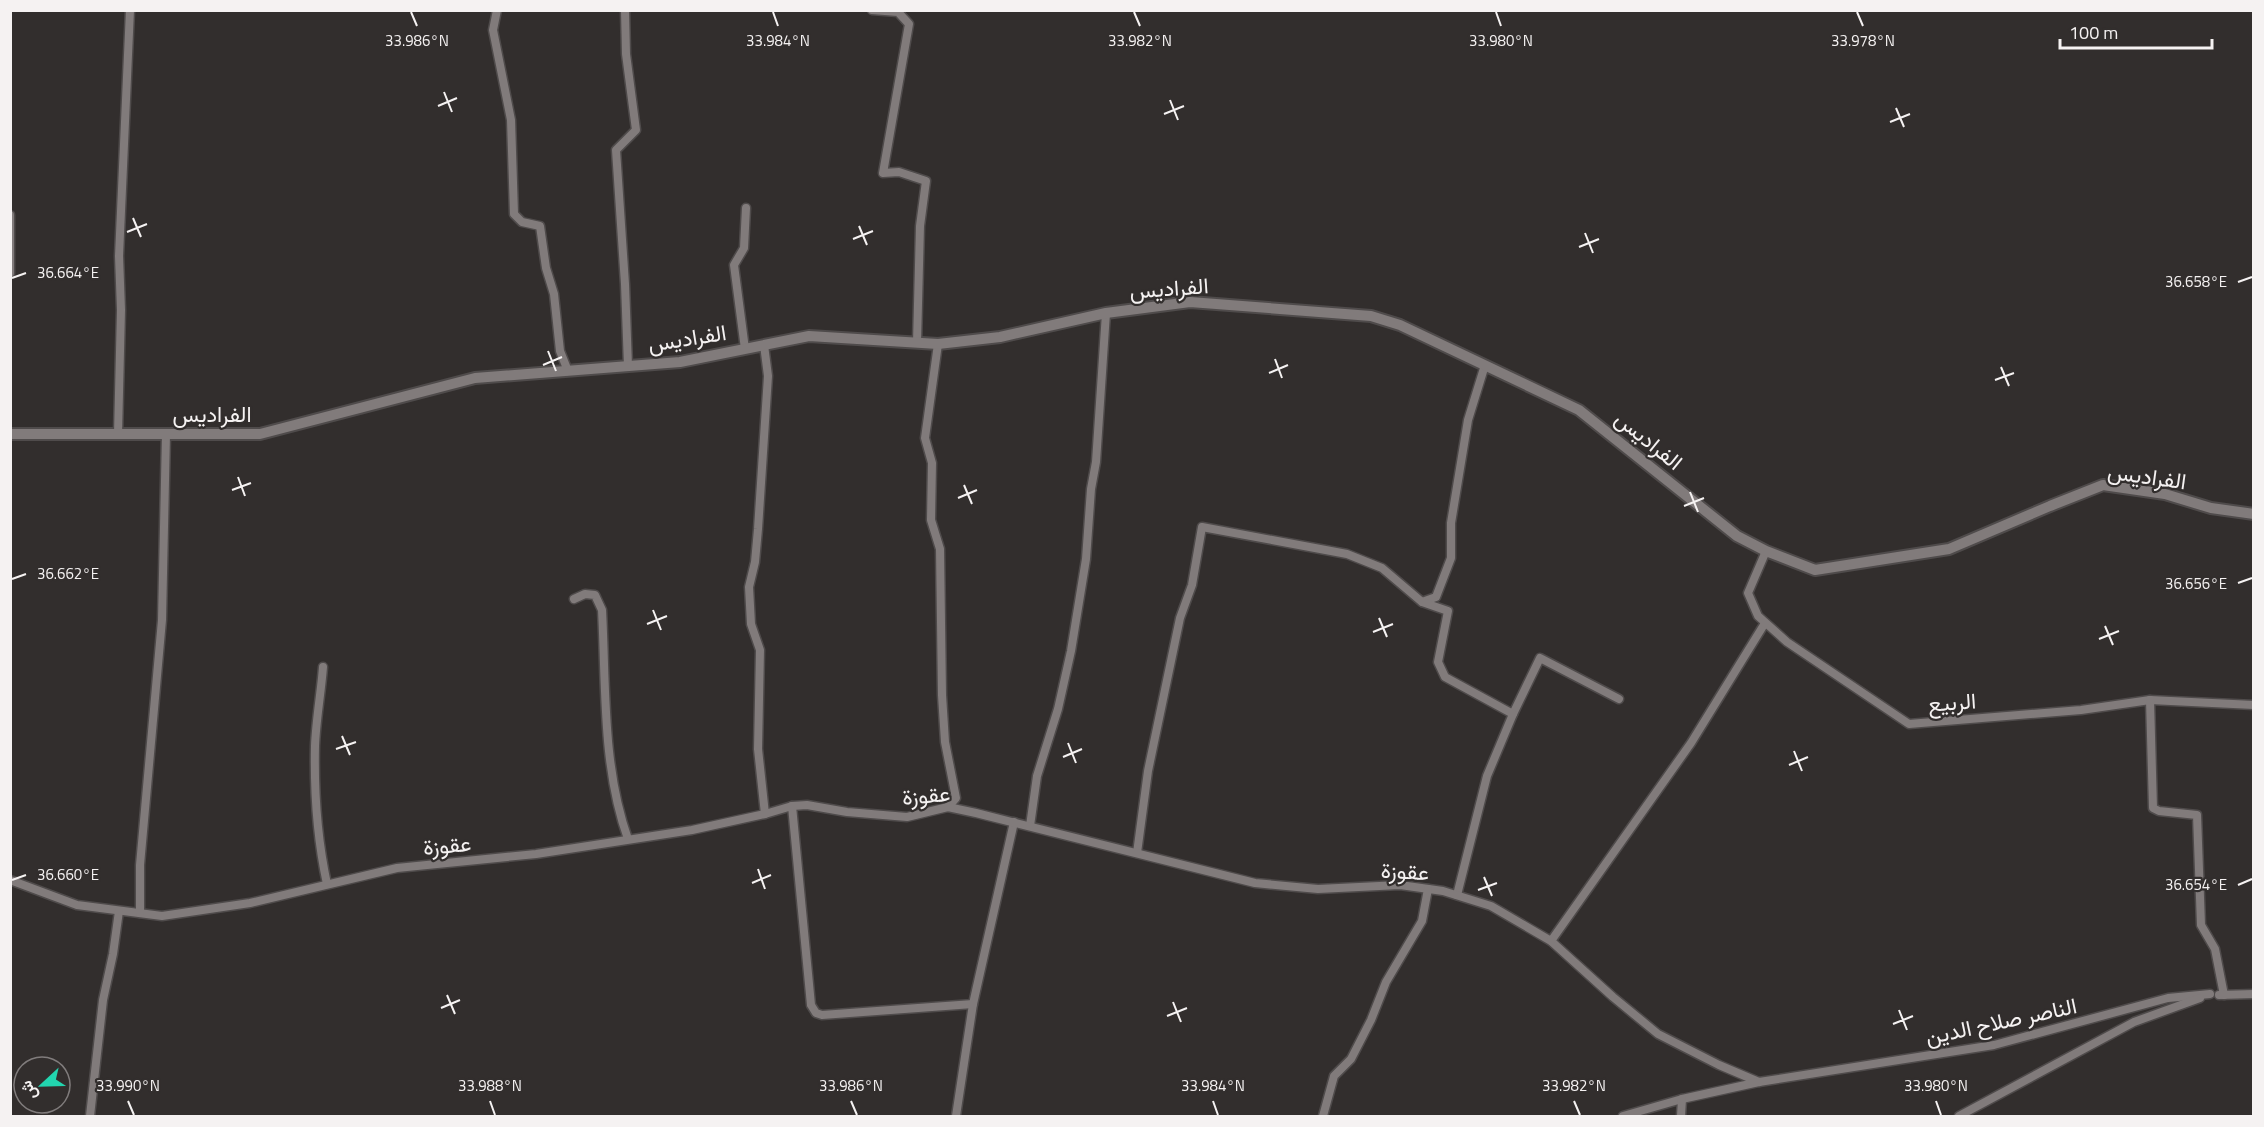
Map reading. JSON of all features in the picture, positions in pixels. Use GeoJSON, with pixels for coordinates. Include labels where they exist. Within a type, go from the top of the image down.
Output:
{"type":"FeatureCollection","features":[{"type":"Feature","properties":{"kind":"street"},"geometry":{"type":"LineString","coordinates":[[118,434],[121,310],[118,256],[130,10]]}},
{"type":"Feature","properties":{"kind":"street"},"geometry":{"type":"LineString","coordinates":[[496,10],[493,30],[511,120],[514,214],[522,222],[540,226],[546,268],[554,294],[560,351],[568,371]]}},
{"type":"Feature","properties":{"kind":"street"},"geometry":{"type":"LineString","coordinates":[[625,10],[626,54],[636,130],[616,150],[628,366]]}},
{"type":"Feature","properties":{"kind":"street"},"geometry":{"type":"LineString","coordinates":[[872,10],[898,12],[909,24],[883,172],[899,172],[926,182],[920,226],[917,343]]}},
{"type":"Feature","properties":{"kind":"street"},"geometry":{"type":"LineString","coordinates":[[745,349],[734,265],[744,248],[746,208]]}},
{"type":"Feature","properties":{"kind":"street"},"geometry":{"type":"LineString","coordinates":[[10,215],[10,273]]}},
{"type":"Feature","properties":{"kind":"street","name":"الفراديس"},"geometry":{"type":"LineString","coordinates":[[10,434],[260,434],[475,378],[680,362],[809,336],[938,345],[1000,338],[1106,313],[1190,302],[1371,316],[1400,325],[1579,410],[1737,536],[1766,551],[1815,570],[1949,549],[2103,485],[2165,494],[2211,508],[2253,514]]}},
{"type":"Feature","properties":{"kind":"street"},"geometry":{"type":"LineString","coordinates":[[1030,826],[1036,776],[1058,709],[1071,651],[1086,559],[1091,489],[1096,462],[1106,313]]}},
{"type":"Feature","properties":{"kind":"street"},"geometry":{"type":"LineString","coordinates":[[764,345],[768,376],[757,540],[749,587],[752,624],[760,650],[758,748],[765,814]]}},
{"type":"Feature","properties":{"kind":"street"},"geometry":{"type":"LineString","coordinates":[[938,345],[925,438],[932,463],[931,520],[940,549],[945,742],[956,798],[948,807]]}},
{"type":"Feature","properties":{"kind":"street"},"geometry":{"type":"LineString","coordinates":[[1422,602],[1436,597],[1451,558],[1451,523],[1468,420],[1485,365]]}},
{"type":"Feature","properties":{"kind":"street"},"geometry":{"type":"LineString","coordinates":[[140,914],[140,866],[162,620],[166,434]]}},
{"type":"Feature","properties":{"kind":"street"},"geometry":{"type":"LineString","coordinates":[[1137,853],[1148,771],[1180,618],[1192,585],[1202,527],[1347,554],[1382,568],[1422,602],[1448,611],[1438,662],[1444,678],[1513,714]]}},
{"type":"Feature","properties":{"kind":"street","name":"الربيع"},"geometry":{"type":"LineString","coordinates":[[1766,551],[1748,593],[1758,616],[1787,642],[1909,724],[2081,710],[2150,700],[2253,705]]}},
{"type":"Feature","properties":{"kind":"street"},"geometry":{"type":"LineString","coordinates":[[574,599],[585,594],[595,595],[602,610],[606,716],[619,815],[628,839]]}},
{"type":"Feature","properties":{"kind":"street"},"geometry":{"type":"LineString","coordinates":[[1551,941],[1669,775],[1766,622]]}},
{"type":"Feature","properties":{"kind":"street"},"geometry":{"type":"LineString","coordinates":[[1457,896],[1487,776],[1540,658],[1618,699]]}},
{"type":"Feature","properties":{"kind":"street"},"geometry":{"type":"LineString","coordinates":[[323,667],[315,744],[315,798],[320,852],[327,884]]}},
{"type":"Feature","properties":{"kind":"street"},"geometry":{"type":"LineString","coordinates":[[2150,700],[2153,808],[2159,812],[2197,815],[2201,925],[2215,949],[2226,995]]}},
{"type":"Feature","properties":{"kind":"street"},"geometry":{"type":"LineString","coordinates":[[792,806],[811,1005],[816,1013],[822,1015],[973,1004]]}},
{"type":"Feature","properties":{"kind":"street","name":"عقوزة"},"geometry":{"type":"LineString","coordinates":[[10,880],[77,905],[162,916],[250,903],[397,868],[536,854],[692,830],[792,806],[876,816],[907,817],[948,807],[1255,883],[1318,889],[1400,885],[1428,889],[1491,906],[1551,941],[1612,997],[1658,1034],[1719,1065],[1760,1082]]}},
{"type":"Feature","properties":{"kind":"street"},"geometry":{"type":"LineString","coordinates":[[956,1116],[973,1004],[1014,822]]}},
{"type":"Feature","properties":{"kind":"street"},"geometry":{"type":"LineString","coordinates":[[1323,1116],[1334,1076],[1351,1059],[1371,1020],[1386,982],[1422,921],[1428,889]]}},
{"type":"Feature","properties":{"kind":"street"},"geometry":{"type":"LineString","coordinates":[[90,1116],[102,1000],[113,954],[119,911]]}},
{"type":"Feature","properties":{"kind":"street"},"geometry":{"type":"LineString","coordinates":[[1959,1116],[2134,1022],[2210,994],[2253,994]]}},
{"type":"Feature","properties":{"kind":"street","name":"الناصر صلاح الدين"},"geometry":{"type":"LineString","coordinates":[[1623,1116],[1682,1099],[1760,1082],[1994,1045],[2168,998],[2210,994]]}},
{"type":"Feature","properties":{"kind":"street"},"geometry":{"type":"LineString","coordinates":[[1681,1116],[1682,1099]]}}]}
